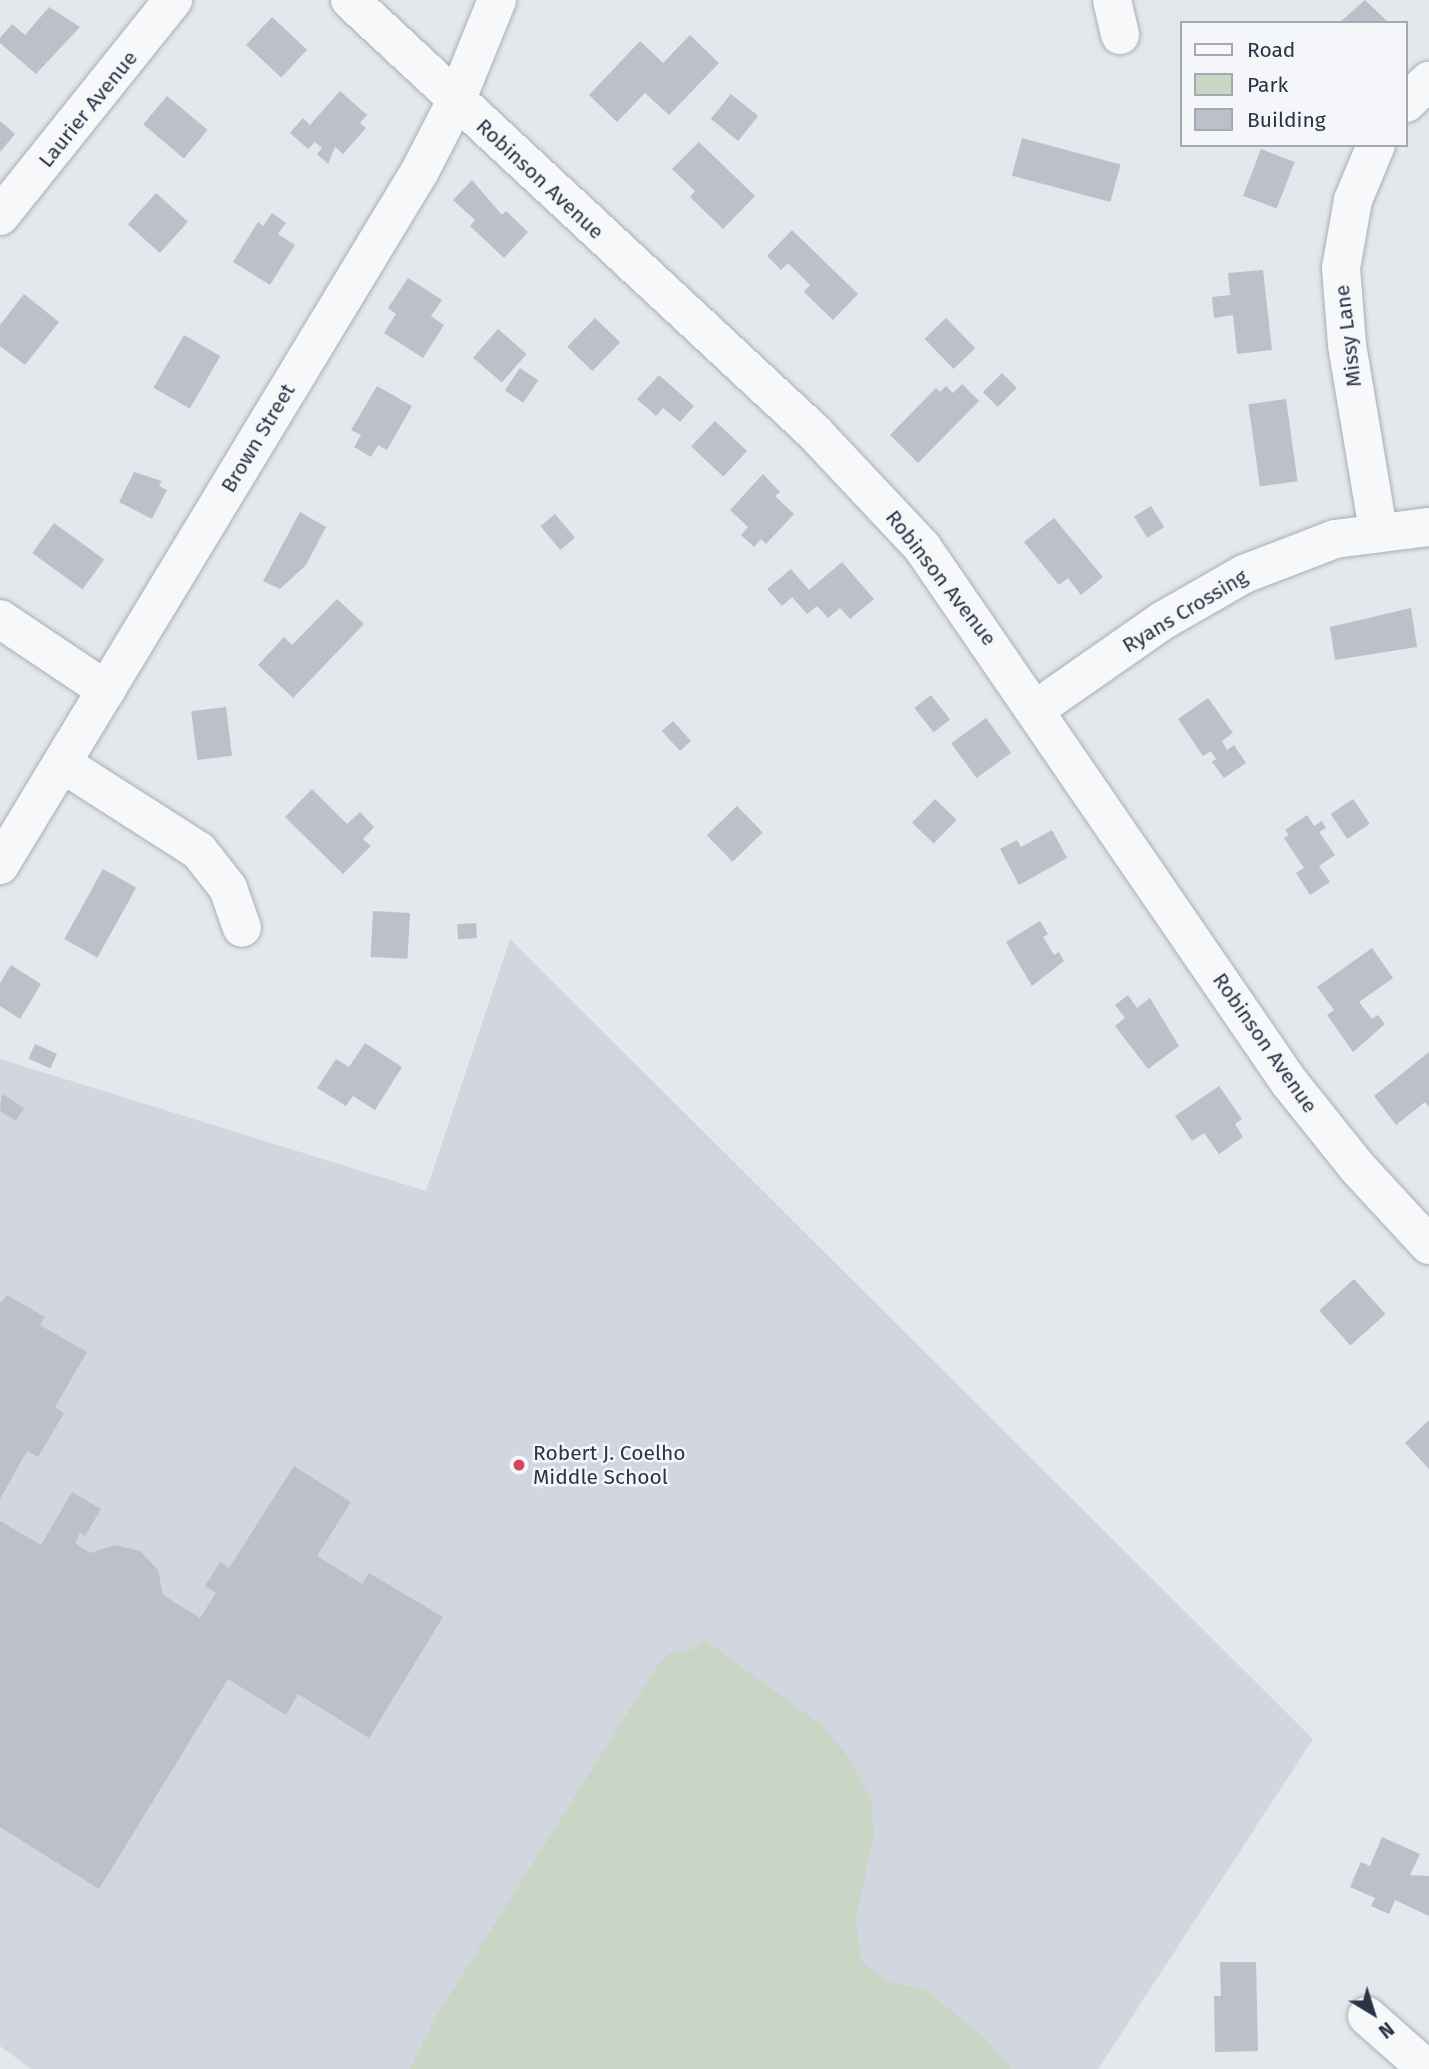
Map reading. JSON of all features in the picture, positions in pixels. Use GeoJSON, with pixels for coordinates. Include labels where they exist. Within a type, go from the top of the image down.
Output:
{"type":"FeatureCollection","features":[{"type":"Feature","properties":{"kind":"street","name":"Laurier Avenue"},"geometry":{"type":"LineString","coordinates":[[0,216],[173,0]]}},
{"type":"Feature","properties":{"kind":"street","name":"Robinson Avenue"},"geometry":{"type":"LineString","coordinates":[[350,0],[854,472],[922,547],[1036,709],[1289,1082],[1357,1167],[1429,1245]]}},
{"type":"Feature","properties":{"kind":"street","name":"Brown Street"},"geometry":{"type":"LineString","coordinates":[[0,865],[420,171],[456,101],[497,0]]}},
{"type":"Feature","properties":{"kind":"street"},"geometry":{"type":"LineString","coordinates":[[1408,101],[1429,81]]}},
{"type":"Feature","properties":{"kind":"street","name":"Missy Lane"},"geometry":{"type":"LineString","coordinates":[[1375,147],[1353,200],[1341,268],[1347,345],[1378,531]]}},
{"type":"Feature","properties":{"kind":"street","name":"Ryans Crossing"},"geometry":{"type":"LineString","coordinates":[[1036,709],[1162,621],[1244,574],[1323,543],[1378,531],[1429,527]]}},
{"type":"Feature","properties":{"kind":"street"},"geometry":{"type":"LineString","coordinates":[[0,619],[106,690]]}},
{"type":"Feature","properties":{"kind":"street"},"geometry":{"type":"LineString","coordinates":[[63,764],[200,851],[228,888],[242,928]]}},
{"type":"Feature","properties":{"kind":"street"},"geometry":{"type":"LineString","coordinates":[[1367,2016],[1427,2069]]}},
{"type":"Feature","properties":{"kind":"shaded area","name":"Robert J. Coelho Middle School"},"geometry":{"type":"Polygon","coordinates":[[[510,939],[1313,1739],[1098,2069],[31,2069],[0,2046],[0,1059],[426,1191],[510,939]]]}},
{"type":"Feature","properties":{"kind":"green space"},"geometry":{"type":"Polygon","coordinates":[[[706,1641],[823,1726],[850,1759],[871,1800],[874,1833],[856,1920],[861,1961],[888,1982],[924,1989],[984,2037],[1011,2069],[410,2069],[436,2017],[657,1666],[669,1654],[693,1649],[706,1641]]]}},
{"type":"Feature","properties":{"kind":"building"},"geometry":{"type":"Polygon","coordinates":[[[1365,0],[1387,21],[1341,21],[1365,0]]]}},
{"type":"Feature","properties":{"kind":"building"},"geometry":{"type":"Polygon","coordinates":[[[49,7],[80,27],[36,74],[0,43],[0,38],[12,24],[25,35],[49,7]]]}},
{"type":"Feature","properties":{"kind":"building"},"geometry":{"type":"Polygon","coordinates":[[[272,17],[307,50],[281,78],[246,45],[272,17]]]}},
{"type":"Feature","properties":{"kind":"building"},"geometry":{"type":"Polygon","coordinates":[[[690,35],[719,63],[669,115],[645,93],[617,122],[589,95],[640,41],[663,63],[690,35]]]}},
{"type":"Feature","properties":{"kind":"building"},"geometry":{"type":"Polygon","coordinates":[[[340,91],[367,115],[360,123],[366,128],[343,154],[335,147],[328,164],[317,154],[322,148],[315,142],[308,149],[290,133],[303,118],[310,125],[340,91]]]}},
{"type":"Feature","properties":{"kind":"building"},"geometry":{"type":"Polygon","coordinates":[[[731,94],[758,116],[738,141],[711,119],[731,94]]]}},
{"type":"Feature","properties":{"kind":"building"},"geometry":{"type":"Polygon","coordinates":[[[167,96],[208,130],[184,158],[143,124],[167,96]]]}},
{"type":"Feature","properties":{"kind":"building"},"geometry":{"type":"Polygon","coordinates":[[[0,121],[15,134],[0,152],[0,121]]]}},
{"type":"Feature","properties":{"kind":"building"},"geometry":{"type":"Polygon","coordinates":[[[1022,138],[1121,164],[1110,202],[1012,176],[1022,138]]]}},
{"type":"Feature","properties":{"kind":"building"},"geometry":{"type":"Polygon","coordinates":[[[699,142],[755,196],[723,229],[690,197],[695,191],[672,169],[699,142]]]}},
{"type":"Feature","properties":{"kind":"building"},"geometry":{"type":"Polygon","coordinates":[[[1261,149],[1295,162],[1277,209],[1243,196],[1261,149]]]}},
{"type":"Feature","properties":{"kind":"building"},"geometry":{"type":"Polygon","coordinates":[[[472,180],[502,215],[506,211],[528,232],[504,258],[470,226],[475,220],[453,200],[472,180]]]}},
{"type":"Feature","properties":{"kind":"building"},"geometry":{"type":"Polygon","coordinates":[[[156,193],[188,222],[160,253],[128,224],[156,193]]]}},
{"type":"Feature","properties":{"kind":"building"},"geometry":{"type":"Polygon","coordinates":[[[272,213],[286,223],[278,234],[295,245],[270,285],[233,262],[258,222],[263,226],[272,213]]]}},
{"type":"Feature","properties":{"kind":"building"},"geometry":{"type":"Polygon","coordinates":[[[792,230],[858,294],[833,320],[804,292],[810,285],[788,263],[781,270],[767,256],[792,230]]]}},
{"type":"Feature","properties":{"kind":"building"},"geometry":{"type":"Polygon","coordinates":[[[1263,270],[1272,350],[1237,354],[1233,315],[1214,318],[1212,297],[1230,295],[1228,273],[1263,270]]]}},
{"type":"Feature","properties":{"kind":"building"},"geometry":{"type":"Polygon","coordinates":[[[408,278],[442,300],[431,316],[444,325],[423,358],[384,333],[396,314],[388,308],[408,278]]]}},
{"type":"Feature","properties":{"kind":"building"},"geometry":{"type":"Polygon","coordinates":[[[24,294],[59,322],[25,365],[0,346],[0,325],[24,294]]]}},
{"type":"Feature","properties":{"kind":"building"},"geometry":{"type":"Polygon","coordinates":[[[595,318],[620,342],[592,371],[567,347],[595,318]]]}},
{"type":"Feature","properties":{"kind":"building"},"geometry":{"type":"Polygon","coordinates":[[[946,318],[975,348],[954,369],[924,339],[946,318]]]}},
{"type":"Feature","properties":{"kind":"building"},"geometry":{"type":"Polygon","coordinates":[[[498,329],[527,354],[502,383],[473,358],[498,329]]]}},
{"type":"Feature","properties":{"kind":"building"},"geometry":{"type":"Polygon","coordinates":[[[184,335],[220,356],[190,409],[154,388],[184,335]]]}},
{"type":"Feature","properties":{"kind":"building"},"geometry":{"type":"Polygon","coordinates":[[[520,368],[538,380],[523,403],[505,390],[520,368]]]}},
{"type":"Feature","properties":{"kind":"building"},"geometry":{"type":"Polygon","coordinates":[[[1002,373],[1017,388],[998,407],[983,392],[1002,373]]]}},
{"type":"Feature","properties":{"kind":"building"},"geometry":{"type":"Polygon","coordinates":[[[659,375],[694,406],[680,422],[663,408],[656,416],[637,399],[659,375]]]}},
{"type":"Feature","properties":{"kind":"building"},"geometry":{"type":"Polygon","coordinates":[[[962,384],[979,401],[918,463],[890,435],[936,388],[940,392],[946,386],[953,393],[962,384]]]}},
{"type":"Feature","properties":{"kind":"building"},"geometry":{"type":"Polygon","coordinates":[[[377,386],[412,406],[387,450],[378,445],[371,457],[354,447],[361,435],[351,430],[377,386]]]}},
{"type":"Feature","properties":{"kind":"building"},"geometry":{"type":"Polygon","coordinates":[[[1286,399],[1298,481],[1260,486],[1248,404],[1286,399]]]}},
{"type":"Feature","properties":{"kind":"building"},"geometry":{"type":"Polygon","coordinates":[[[715,421],[747,451],[723,477],[691,447],[715,421]]]}},
{"type":"Feature","properties":{"kind":"building"},"geometry":{"type":"Polygon","coordinates":[[[134,472],[162,481],[159,486],[167,490],[152,519],[119,502],[134,472]]]}},
{"type":"Feature","properties":{"kind":"building"},"geometry":{"type":"Polygon","coordinates":[[[763,474],[780,492],[775,496],[794,514],[766,544],[761,539],[754,547],[741,535],[748,527],[730,510],[763,474]]]}},
{"type":"Feature","properties":{"kind":"building"},"geometry":{"type":"Polygon","coordinates":[[[1151,506],[1164,527],[1147,538],[1134,517],[1151,506]]]}},
{"type":"Feature","properties":{"kind":"building"},"geometry":{"type":"Polygon","coordinates":[[[300,512],[326,527],[306,565],[280,589],[263,581],[300,512]]]}},
{"type":"Feature","properties":{"kind":"building"},"geometry":{"type":"Polygon","coordinates":[[[555,514],[575,538],[560,550],[540,526],[555,514]]]}},
{"type":"Feature","properties":{"kind":"building"},"geometry":{"type":"Polygon","coordinates":[[[1054,518],[1103,577],[1081,595],[1068,578],[1059,585],[1024,542],[1054,518]]]}},
{"type":"Feature","properties":{"kind":"building"},"geometry":{"type":"Polygon","coordinates":[[[54,523],[104,559],[82,589],[32,553],[54,523]]]}},
{"type":"Feature","properties":{"kind":"building"},"geometry":{"type":"Polygon","coordinates":[[[842,562],[874,599],[850,619],[840,608],[828,618],[817,606],[807,614],[792,597],[782,606],[767,589],[791,569],[809,590],[842,562]]]}},
{"type":"Feature","properties":{"kind":"building"},"geometry":{"type":"Polygon","coordinates":[[[337,599],[364,624],[293,698],[258,665],[284,637],[292,645],[337,599]]]}},
{"type":"Feature","properties":{"kind":"building"},"geometry":{"type":"Polygon","coordinates":[[[1411,608],[1417,647],[1335,660],[1330,627],[1411,608]]]}},
{"type":"Feature","properties":{"kind":"building"},"geometry":{"type":"Polygon","coordinates":[[[931,695],[950,719],[934,732],[914,708],[931,695]]]}},
{"type":"Feature","properties":{"kind":"building"},"geometry":{"type":"Polygon","coordinates":[[[1208,698],[1233,733],[1222,741],[1227,750],[1234,745],[1246,763],[1224,778],[1212,762],[1216,759],[1211,751],[1203,756],[1178,719],[1208,698]]]}},
{"type":"Feature","properties":{"kind":"building"},"geometry":{"type":"Polygon","coordinates":[[[226,707],[232,756],[197,760],[191,711],[226,707]]]}},
{"type":"Feature","properties":{"kind":"building"},"geometry":{"type":"Polygon","coordinates":[[[986,718],[1011,753],[976,778],[951,743],[986,718]]]}},
{"type":"Feature","properties":{"kind":"building"},"geometry":{"type":"Polygon","coordinates":[[[673,721],[691,741],[680,751],[662,731],[673,721]]]}},
{"type":"Feature","properties":{"kind":"building"},"geometry":{"type":"Polygon","coordinates":[[[312,789],[347,824],[360,812],[374,827],[363,839],[371,846],[343,874],[285,817],[312,789]]]}},
{"type":"Feature","properties":{"kind":"building"},"geometry":{"type":"Polygon","coordinates":[[[935,799],[957,820],[934,844],[912,823],[935,799]]]}},
{"type":"Feature","properties":{"kind":"building"},"geometry":{"type":"Polygon","coordinates":[[[1353,799],[1370,824],[1347,839],[1331,814],[1353,799]]]}},
{"type":"Feature","properties":{"kind":"building"},"geometry":{"type":"Polygon","coordinates":[[[737,806],[763,833],[732,862],[707,835],[737,806]]]}},
{"type":"Feature","properties":{"kind":"building"},"geometry":{"type":"Polygon","coordinates":[[[1307,815],[1314,826],[1322,821],[1326,828],[1319,832],[1335,855],[1319,866],[1330,882],[1310,895],[1296,873],[1304,868],[1284,838],[1289,835],[1285,830],[1307,815]]]}},
{"type":"Feature","properties":{"kind":"building"},"geometry":{"type":"Polygon","coordinates":[[[1052,830],[1067,858],[1019,885],[1000,849],[1017,840],[1021,847],[1052,830]]]}},
{"type":"Feature","properties":{"kind":"building"},"geometry":{"type":"Polygon","coordinates":[[[103,869],[136,887],[97,957],[64,939],[103,869]]]}},
{"type":"Feature","properties":{"kind":"building"},"geometry":{"type":"Polygon","coordinates":[[[373,911],[410,913],[408,959],[371,957],[373,911]]]}},
{"type":"Feature","properties":{"kind":"building"},"geometry":{"type":"Polygon","coordinates":[[[1040,921],[1048,934],[1043,937],[1054,955],[1059,952],[1064,961],[1032,986],[1006,942],[1040,921]]]}},
{"type":"Feature","properties":{"kind":"building"},"geometry":{"type":"Polygon","coordinates":[[[476,923],[477,938],[458,939],[457,924],[476,923]]]}},
{"type":"Feature","properties":{"kind":"building"},"geometry":{"type":"Polygon","coordinates":[[[1372,948],[1393,978],[1359,1002],[1372,1019],[1378,1015],[1385,1024],[1353,1052],[1327,1015],[1334,1010],[1317,987],[1372,948]]]}},
{"type":"Feature","properties":{"kind":"building"},"geometry":{"type":"Polygon","coordinates":[[[11,965],[41,984],[20,1019],[0,1006],[0,983],[11,965]]]}},
{"type":"Feature","properties":{"kind":"building"},"geometry":{"type":"Polygon","coordinates":[[[1128,995],[1137,1008],[1150,998],[1179,1046],[1148,1069],[1115,1026],[1125,1018],[1115,1005],[1128,995]]]}},
{"type":"Feature","properties":{"kind":"building"},"geometry":{"type":"Polygon","coordinates":[[[365,1043],[402,1067],[375,1110],[353,1096],[346,1106],[317,1088],[336,1059],[349,1067],[365,1043]]]}},
{"type":"Feature","properties":{"kind":"building"},"geometry":{"type":"Polygon","coordinates":[[[35,1044],[57,1054],[50,1068],[28,1059],[35,1044]]]}},
{"type":"Feature","properties":{"kind":"building"},"geometry":{"type":"Polygon","coordinates":[[[1429,1052],[1429,1107],[1425,1102],[1396,1125],[1374,1096],[1429,1052]]]}},
{"type":"Feature","properties":{"kind":"building"},"geometry":{"type":"Polygon","coordinates":[[[1219,1086],[1242,1119],[1235,1124],[1243,1137],[1219,1154],[1204,1133],[1192,1141],[1175,1116],[1219,1086]]]}},
{"type":"Feature","properties":{"kind":"building"},"geometry":{"type":"Polygon","coordinates":[[[2,1094],[24,1108],[16,1121],[0,1111],[2,1094]]]}},
{"type":"Feature","properties":{"kind":"building"},"geometry":{"type":"Polygon","coordinates":[[[1354,1279],[1385,1314],[1351,1345],[1319,1310],[1354,1279]]]}},
{"type":"Feature","properties":{"kind":"building"},"geometry":{"type":"Polygon","coordinates":[[[7,1295],[45,1317],[40,1325],[87,1352],[55,1407],[64,1413],[38,1457],[27,1451],[0,1499],[0,1303],[7,1295]]]}},
{"type":"Feature","properties":{"kind":"building"},"geometry":{"type":"Polygon","coordinates":[[[1429,1420],[1429,1469],[1405,1443],[1429,1420]]]}},
{"type":"Feature","properties":{"kind":"building"},"geometry":{"type":"Polygon","coordinates":[[[294,1466],[351,1502],[317,1556],[362,1584],[369,1573],[443,1617],[369,1738],[298,1694],[286,1715],[228,1679],[99,1889],[0,1827],[0,1521],[41,1545],[72,1492],[101,1509],[85,1536],[80,1533],[75,1543],[90,1553],[115,1545],[140,1551],[158,1570],[163,1595],[200,1618],[216,1593],[205,1586],[220,1562],[229,1568],[294,1466]]]}},
{"type":"Feature","properties":{"kind":"building"},"geometry":{"type":"Polygon","coordinates":[[[1382,1837],[1420,1854],[1410,1875],[1429,1876],[1429,1916],[1395,1900],[1389,1914],[1371,1906],[1375,1898],[1350,1887],[1361,1862],[1370,1866],[1382,1837]]]}},
{"type":"Feature","properties":{"kind":"building"},"geometry":{"type":"Polygon","coordinates":[[[1220,1962],[1256,1962],[1258,2051],[1215,2052],[1214,1996],[1221,1996],[1220,1962]]]}},
{"type":"Feature","properties":{"kind":"place","name":"Robert J. Coelho Middle School"},"geometry":{"type":"Point","coordinates":[519,1465]}}]}
